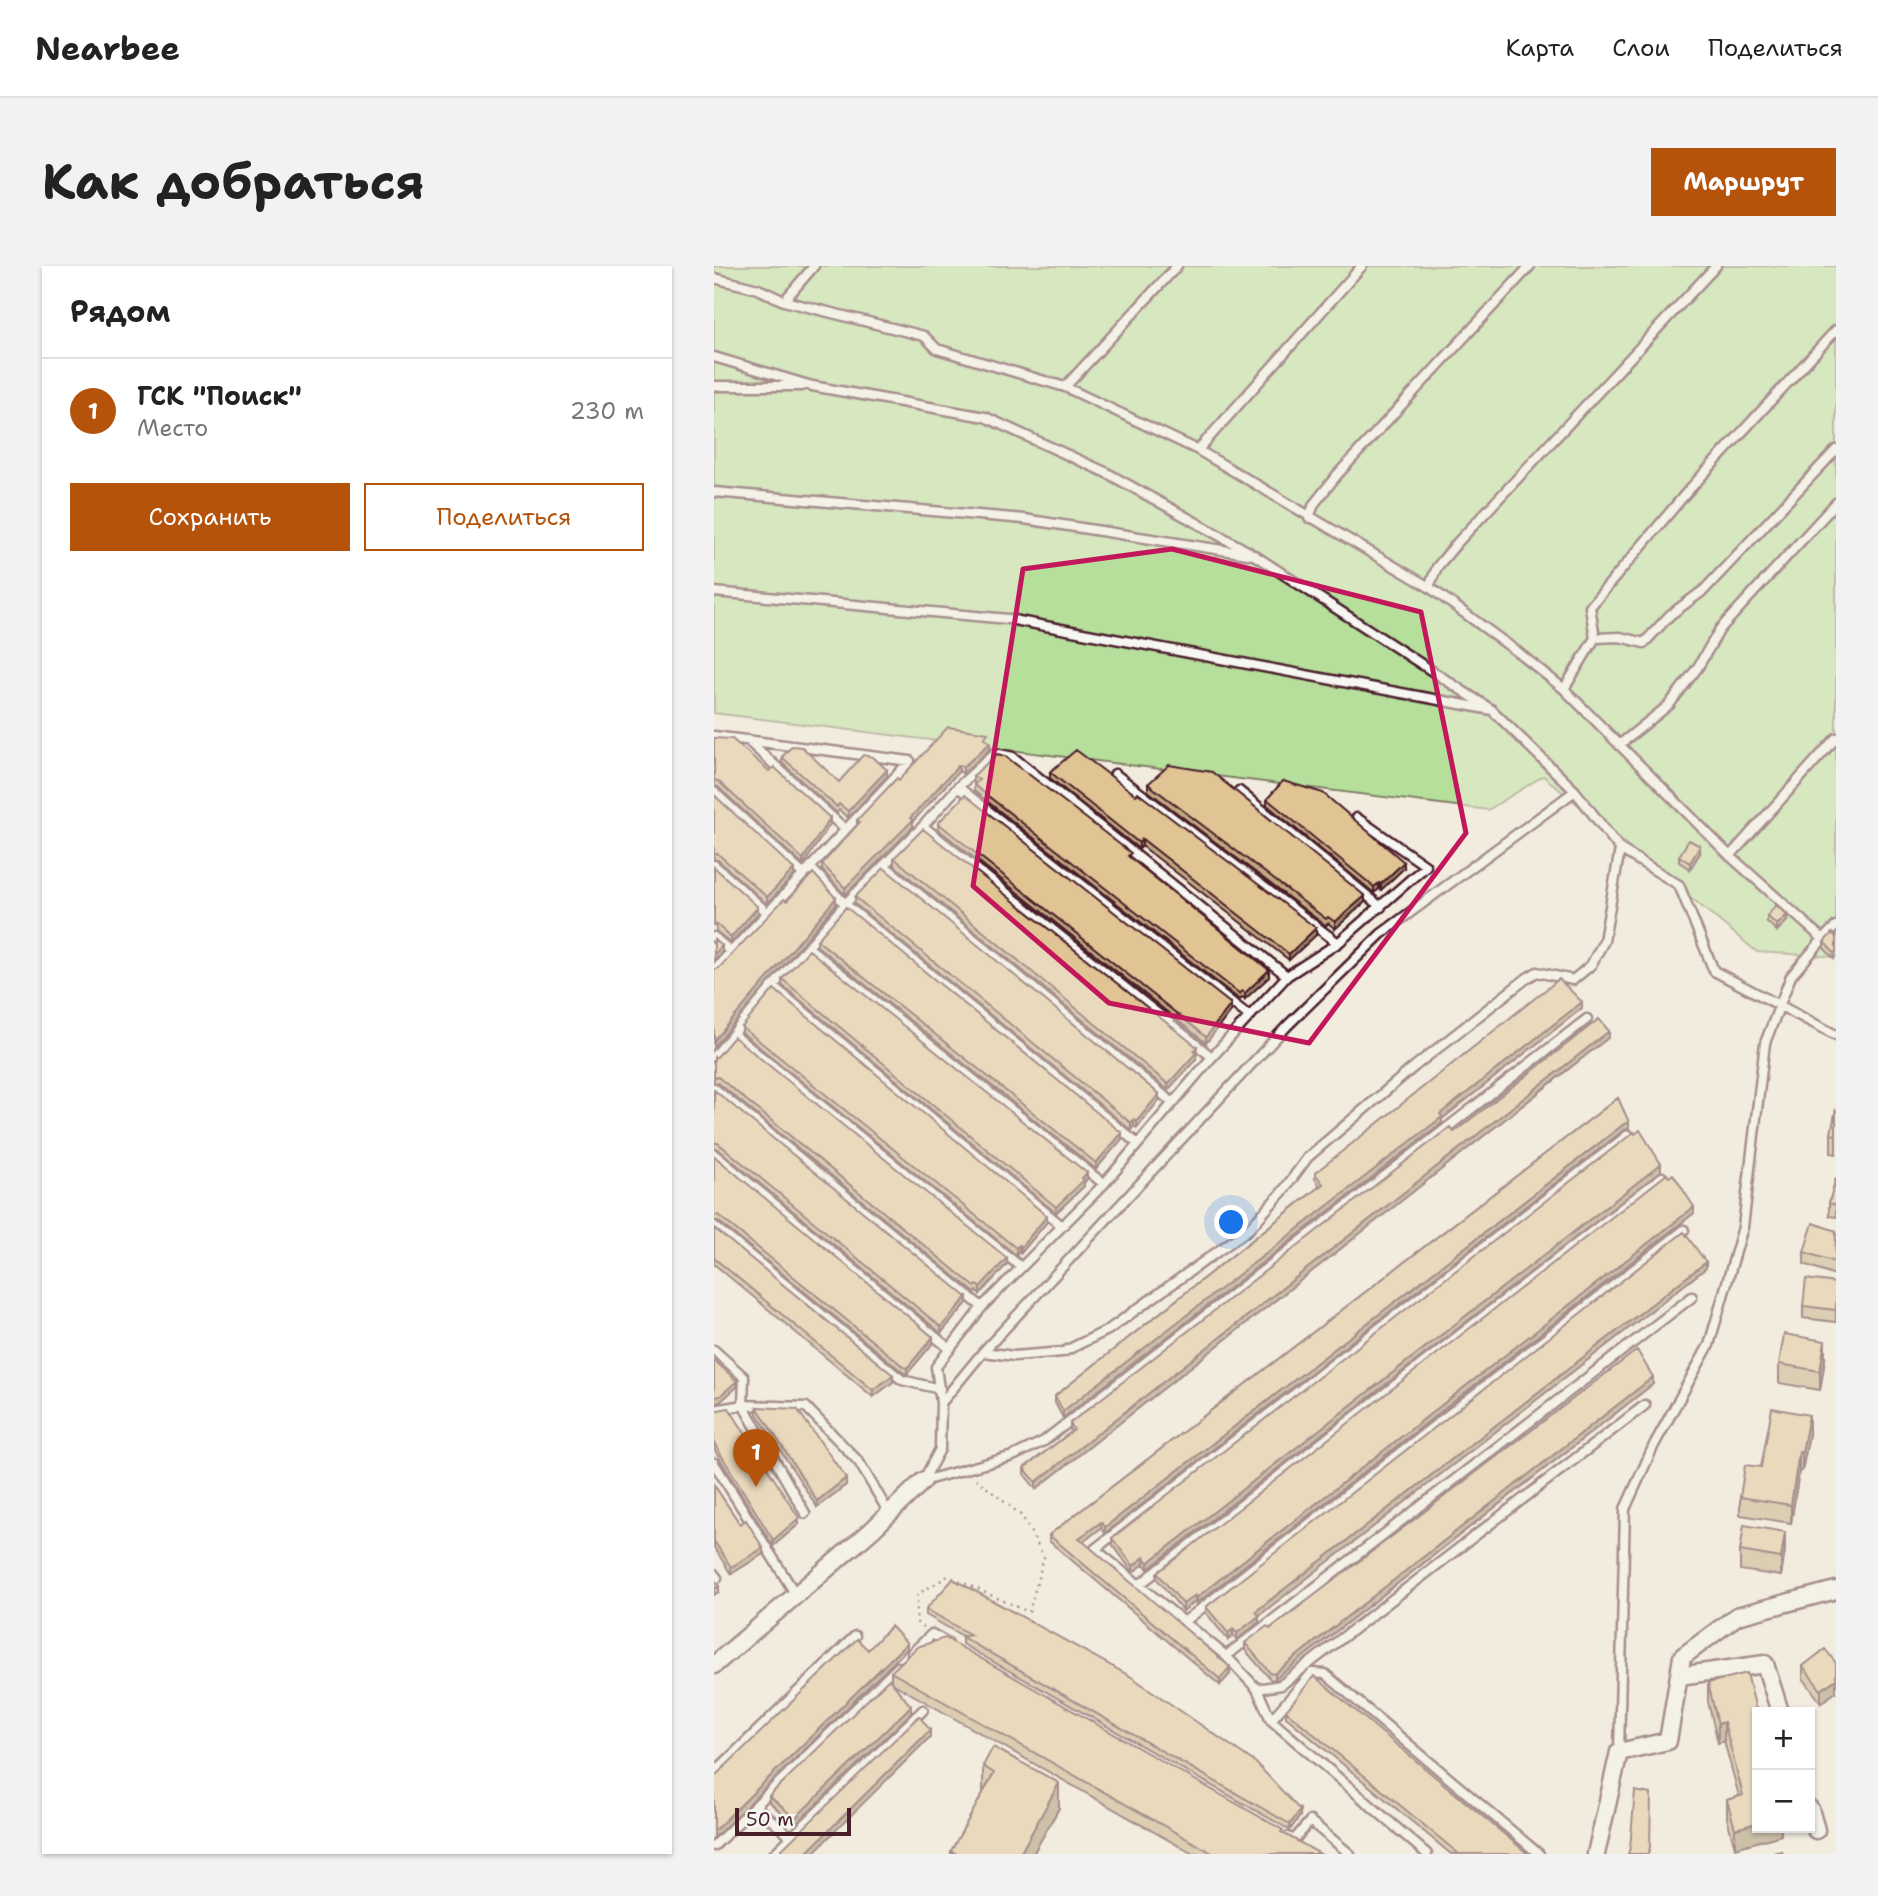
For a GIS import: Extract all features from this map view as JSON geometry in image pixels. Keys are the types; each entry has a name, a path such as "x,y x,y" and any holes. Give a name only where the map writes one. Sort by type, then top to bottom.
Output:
{"street":[{"path":"714,1665 923,1481"},
{"path":"1596,1854 1619,1752 1668,1741 1682,1657 1737,1616 1836,1590"},
{"path":"1679,1676 1765,1664 1778,1707"}],"lane":[{"path":"784,301 814,266"},
{"path":"1065,387 1177,266"},
{"path":"1198,450 1362,266"},
{"path":"1309,518 1314,504 1337,475 1530,266"},
{"path":"1429,587 1437,567 1457,543 1716,266"},
{"path":"714,278 758,289 784,301 925,336 937,349 1065,387 1198,450 1429,587 1563,689 1730,856 1823,939"},
{"path":"1563,689 1595,638 1590,607 1686,492 1836,330"},
{"path":"714,357 812,386 985,417 1107,473 1254,555 1492,710 1576,791 1620,849 1679,885 1714,971 1836,1035"},
{"path":"714,386 812,386"},
{"path":"1595,638 1620,637 1644,643 1670,615 1704,590 1836,450"},
{"path":"714,492 1024,519 1254,555"},
{"path":"1619,745 1670,705 1698,667 1720,629 1836,503"},
{"path":"714,592 1007,619 1492,710"},
{"path":"714,736 910,761 714,970"},
{"path":"1730,856 1836,738"},
{"path":"747,740 845,829"},
{"path":"714,1057 845,904 958,787 995,753 1013,757 1287,976"},
{"path":"1115,774 1338,943"},
{"path":"958,787 1250,1016"},
{"path":"1239,791 1381,907"},
{"path":"941,1403 983,1352 1287,1026 1381,933 1576,791"},
{"path":"714,792 845,904 1138,1144"},
{"path":"923,1481 940,1449 941,1403 936,1367 982,1307 1104,1184 1212,1057 1287,976 1338,943 1426,866 1357,818"},
{"path":"923,825 1212,1057"},
{"path":"983,1352 1014,1356 1063,1352 1108,1330 1249,1229 1283,1191 1308,1157 1415,1066 1527,978 1537,972 1573,980 1591,965 1604,941 1620,849"},
{"path":"714,865 768,913"},
{"path":"884,865 1173,1103"},
{"path":"1619,1752 1625,1509 1654,1445 1709,1345 1743,1227 1765,1043 1791,976 1836,926"},
{"path":"714,937 731,952"},
{"path":"807,947 1104,1184"},
{"path":"774,986 1062,1226"},
{"path":"923,1481 1013,1457 1044,1441 1587,1018"},
{"path":"733,1034 1021,1267"},
{"path":"714,1088 982,1307"},
{"path":"1427,1854 1270,1720 1257,1689 1226,1656 1095,1549 1628,1135"},
{"path":"714,1154 950,1349"},
{"path":"1139,1585 1662,1177"},
{"path":"714,1226 902,1380 940,1389"},
{"path":"1184,1622 1684,1230"},
{"path":"1226,1656 1692,1297"},
{"path":"714,1350 744,1377 743,1405 805,1513"},
{"path":"714,1410 743,1405 806,1407 859,1462 889,1513"},
{"path":"1257,1689 1281,1685 1644,1405"},
{"path":"714,1463 796,1595"},
{"path":"714,1846 932,1634 956,1648"},
{"path":"714,1773 855,1636"},
{"path":"1270,1720 1312,1673 1325,1674 1539,1854"},
{"path":"774,1854 923,1710"},
{"path":"755,1806 791,1837"},
{"path":"1282,1833 1294,1840 1310,1821 1350,1854"}],"path":[{"path":"932,1634 916,1622 918,1594 948,1576 1029,1612 1044,1557 1022,1516 964,1470"}],"highlighted area":[{"path":"1172,549 1421,612 1466,833 1309,1043 1109,1003 973,886 1023,569"}],"green space":[{"path":"714,266 1836,266 1836,957 1757,952 1543,776 1488,810 714,713"}],"building":[{"path":"948,727 988,733 984,738 990,743 963,767 959,765 910,818 913,820 845,888 822,864 860,822 857,820"},
{"path":"714,738 732,739 769,771 774,767 830,818 803,859 714,780"},
{"path":"792,746 802,747 839,782 863,755 873,757 887,770 848,811 839,804 837,807 782,757"},
{"path":"1076,750 1136,795 1138,793 1316,928 1289,954 1142,839 1139,843 1050,772"},
{"path":"997,754 1005,756 1131,853 1128,856 1269,970 1245,993 1242,991 1240,994 974,785 979,780 973,776"},
{"path":"1169,765 1212,772 1365,896 1335,922 1328,917 1326,919 1148,784"},
{"path":"1283,781 1323,793 1404,862 1381,884 1374,887 1267,799"},
{"path":"714,795 794,869 767,897 718,854 714,854"},
{"path":"965,795 1231,1004 1206,1037 938,823"},
{"path":"923,829 1197,1047 1194,1051 1196,1053 1168,1084 894,858"},
{"path":"1689,840 1700,846 1690,863 1679,856"},
{"path":"714,867 758,907 731,937 714,925"},
{"path":"884,868 1159,1094 1137,1121 1134,1119 1131,1123 855,897"},
{"path":"813,873 836,898 714,1041 714,970"},
{"path":"1776,905 1787,915 1777,925 1767,916"},
{"path":"846,907 1122,1133 1096,1163 817,940"},
{"path":"1832,933 1836,937 1834,953 1824,942"},
{"path":"714,939 722,946 714,954"},
{"path":"809,950 1087,1173 1082,1178 1084,1180 1056,1207 782,979"},
{"path":"1559,979 1582,1002 1440,1114 1442,1117 1063,1411 1055,1396 1323,1184 1315,1173"},
{"path":"774,989 1047,1216 1021,1247 1019,1245 1016,1248 742,1027"},
{"path":"1599,1019 1609,1031 1036,1482 1024,1468 1074,1430 1070,1423 1450,1127 1454,1132"},
{"path":"734,1037 1007,1258 980,1287 975,1287 718,1077 714,1077 714,1057 717,1057"},
{"path":"714,1090 967,1297 941,1327 718,1143 714,1143"},
{"path":"1618,1098 1629,1122 1105,1527 1101,1522 1079,1538 1230,1667 1220,1679 1049,1535"},
{"path":"1836,1109 1836,1135 1831,1134"},
{"path":"1640,1130 1661,1164 1148,1563 1144,1557 1133,1566 1112,1538"},
{"path":"714,1156 933,1337 907,1368 718,1215 714,1215"},
{"path":"1667,1174 1669,1177 1673,1174 1694,1207 1197,1597 1195,1595 1183,1604 1157,1573"},
{"path":"1836,1178 1836,1205 1829,1203"},
{"path":"1813,1223 1836,1231 1835,1262 1804,1252"},
{"path":"714,1228 893,1375 873,1390 714,1258"},
{"path":"1684,1232 1706,1262 1256,1611 1259,1616 1237,1633 1233,1629 1228,1633 1206,1607"},
{"path":"1806,1279 1836,1283 1836,1310 1803,1306"},
{"path":"1784,1334 1825,1341 1820,1371 1779,1364"},
{"path":"1637,1350 1653,1377 1275,1673 1271,1674 1245,1643 1267,1626 1270,1629"},
{"path":"714,1360 737,1381 720,1396 714,1397"},
{"path":"757,1407 797,1409 846,1478 817,1501"},
{"path":"729,1408 799,1518 773,1540 714,1443 714,1412"},
{"path":"1772,1408 1809,1415 1802,1453 1799,1452 1791,1505 1740,1497 1745,1465 1761,1467"},
{"path":"714,1485 740,1524 746,1520 763,1548 731,1567 714,1541"},
{"path":"1744,1525 1785,1532 1781,1558 1740,1551"},
{"path":"953,1579 1130,1676 1256,1763 1300,1810 1290,1824 962,1637 971,1635 926,1609"},
{"path":"891,1626 907,1643 714,1831 714,1777 857,1639 868,1650"},
{"path":"945,1638 1283,1830 1281,1832 1320,1854 1214,1854 891,1672 917,1647"},
{"path":"1825,1649 1836,1663 1836,1679 1821,1690 1803,1666"},
{"path":"1747,1673 1755,1707 1752,1707 1752,1824 1735,1829 1727,1800 1743,1795 1724,1722 1718,1724 1708,1683"},
{"path":"1314,1676 1528,1854 1459,1854 1286,1711"},
{"path":"889,1679 911,1706 795,1818 769,1796"},
{"path":"919,1716 930,1730 805,1854 777,1854"},
{"path":"993,1747 1059,1783 1020,1854 957,1854 951,1851 994,1773 983,1766"},
{"path":"1635,1791 1651,1794 1648,1854 1628,1854"}],"place":[{"name":"ГСК \"Поиск\"","path":"756,1487"}]}
